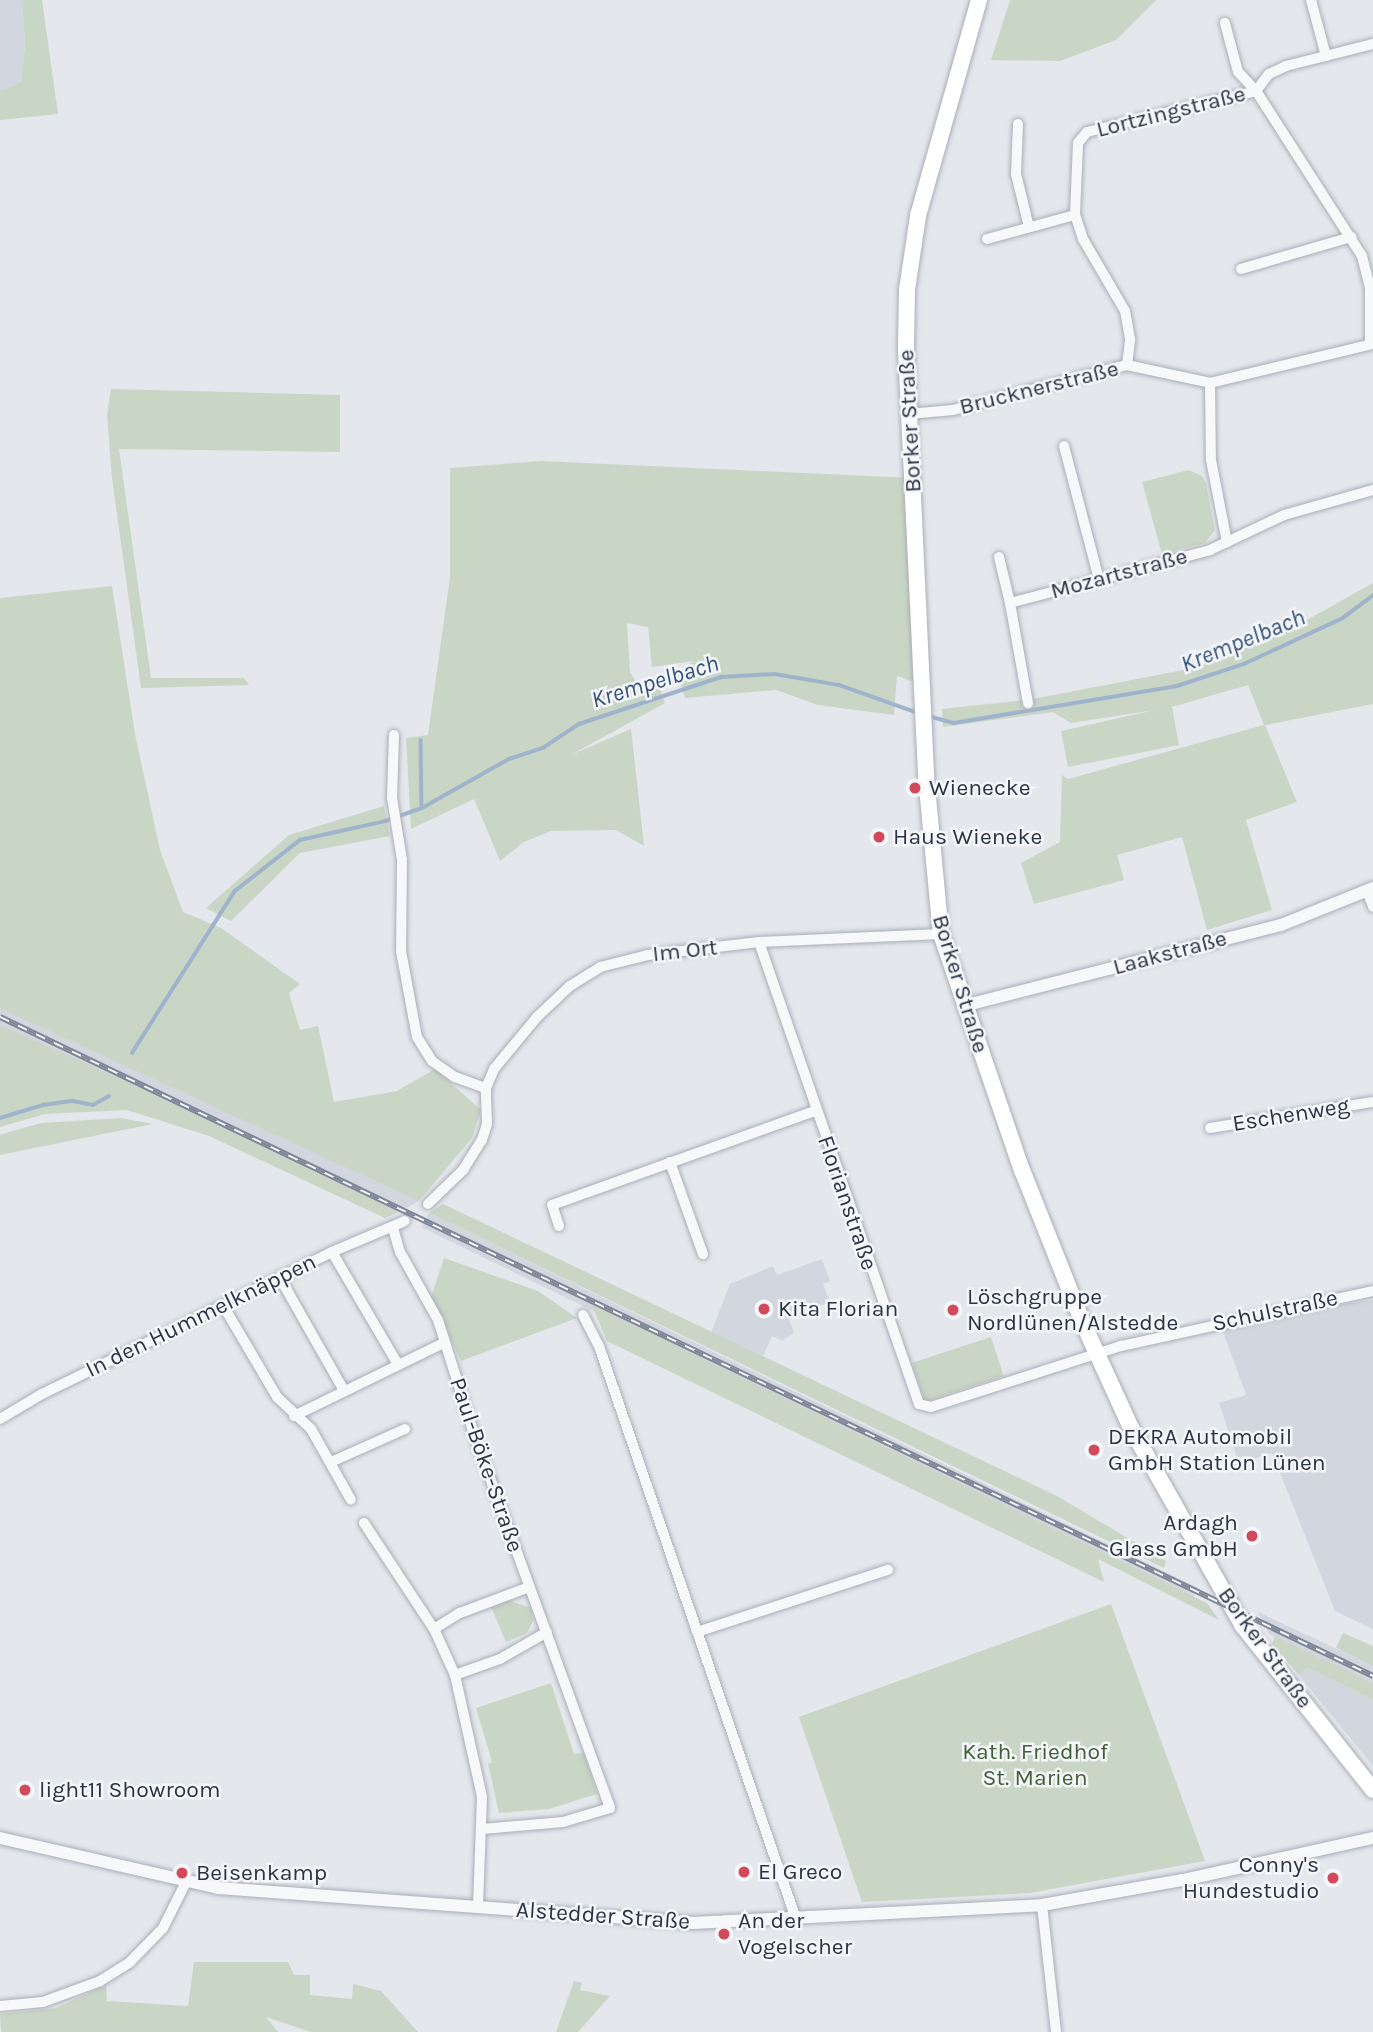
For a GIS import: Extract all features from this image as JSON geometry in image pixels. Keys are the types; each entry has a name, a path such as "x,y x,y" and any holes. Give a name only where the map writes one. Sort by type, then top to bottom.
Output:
{"main road":[{"name":"Borker Straße","path":"979,0 939,136 912,252 906,337 923,713 941,934 963,1006 1023,1170 1097,1354 1160,1482 1243,1626 1373,1790"}],"street":[{"path":"1311,0 1326,56"},
{"path":"1225,23 1238,72 1256,91 1351,237 1368,272 1372,343"},
{"path":"1256,91 1269,74 1373,44"},
{"name":"Lortzingstraße","path":"1128,365 1129,322 1083,239 1075,215 1078,143 1087,132 1256,91"},
{"path":"1018,124 1016,174 1028,227"},
{"path":"987,239 1075,215"},
{"path":"1241,269 1351,237"},
{"name":"Brucknerstraße","path":"909,414 953,410 1128,365 1210,383 1372,343"},
{"path":"1210,383 1211,460 1227,542"},
{"path":"1064,446 1098,579"},
{"name":"Mozartstraße","path":"1010,603 1227,542 1284,515 1373,490"},
{"path":"999,557 1028,703"},
{"path":"394,735 394,810 402,860 401,951 417,1037 432,1061 455,1077 486,1088 487,1124 482,1140 463,1170 428,1204"},
{"path":"1370,890 1373,907"},
{"name":"Laakstraße","path":"963,1006 1281,925 1370,890"},
{"name":"Im Ort","path":"486,1088 494,1069 537,1017 570,986 600,967 648,955 759,942 941,934"},
{"name":"Florianstraße","path":"759,942 919,1405 931,1407 1097,1354"},
{"name":"Eschenweg","path":"1210,1128 1373,1102"},
{"path":"559,1226 552,1205 816,1111"},
{"path":"670,1163 703,1254"},
{"name":"In den Hummelknäppen","path":"0,1419 42,1394 332,1252 405,1221"},
{"name":"Paul-Böke-Straße","path":"393,1228 400,1252 438,1320 610,1808 563,1822 482,1829"},
{"path":"332,1252 397,1363"},
{"path":"280,1278 343,1389"},
{"name":"Schulstraße","path":"1097,1354 1311,1301 1373,1291"},
{"path":"224,1307 277,1397 294,1416 311,1429 351,1500"},
{"path":"583,1315 599,1346 796,1919"},
{"path":"294,1416 343,1389 444,1343"},
{"path":"331,1462 405,1429"},
{"path":"364,1524 434,1629 455,1675 456,1694 478,1769 482,1829 478,1908"},
{"path":"697,1632 888,1570"},
{"path":"434,1629 469,1609 530,1587"},
{"path":"455,1675 500,1659 547,1632"},
{"name":"Alstedder Straße","path":"0,1838 185,1884 692,1923 1042,1905 1183,1880 1373,1838"},
{"path":"0,2006 43,2001 100,1980 129,1962 163,1928 185,1884"},
{"path":"1042,1905 1056,2032"}],"shaded area":[{"path":"0,0 22,0 25,46 21,82 0,91"},
{"path":"0,1008 164,1080 419,1201 399,1212 0,1025"},
{"path":"429,1213 1197,1588 1190,1602 422,1227"},
{"name":"Kita Florian","path":"822,1259 830,1281 823,1284 830,1302 788,1316 794,1333 782,1341 772,1336 763,1356 711,1333 730,1284 773,1266 777,1275"},
{"name":"Ardagh Glass GmbH","path":"1373,1300 1373,1629 1335,1611 1272,1453 1239,1463 1219,1403 1246,1395 1222,1329 1278,1314"},
{"path":"1258,1612 1373,1666 1373,1683 1269,1634"},
{"path":"1308,1668 1373,1700 1373,1766 1299,1675"}],"green space":[{"path":"22,0 42,0 58,114 0,120 0,91 21,82 25,46"},
{"path":"1010,0 1156,0 1116,40 1060,61 991,60"},
{"path":"111,389 340,395 340,452 119,449 151,678 244,678 249,685 141,688 112,478 107,415"},
{"path":"542,461 912,478 922,685 897,676 894,715 818,705 776,690 685,698 677,674 693,661 652,667 648,627 627,623 630,672 637,683 658,683 665,703 571,755 631,729 644,846 616,830 551,831 524,842 500,861 474,799 411,829 406,738 428,735 450,577 450,468"},
{"path":"1189,470 1202,476 1206,483 1215,530 1205,543 1162,554 1142,482"},
{"path":"1373,583 1373,704 1265,725 1297,802 1246,820 1272,910 1207,930 1182,837 1117,855 1124,880 1034,904 1021,863 1060,842 1062,775 1068,779 1264,725 1248,685 1172,707 1179,745 1068,767 1061,731 1155,710 1071,723 1053,712 943,727 942,709 1033,699 1199,667 1289,630"},
{"path":"112,586 135,734 160,850 183,912 221,928 300,984 289,993 300,1030 318,1026 334,1102 397,1091 435,1069 481,1110 472,1138 419,1201 0,1008 0,598"},
{"path":"384,806 390,836 300,853 231,921 206,908 289,835"},
{"path":"0,1025 108,1073 399,1212 385,1218 209,1136 127,1110 45,1114 0,1127"},
{"path":"121,1118 153,1124 0,1155 0,1135 6,1133 41,1123"},
{"path":"443,1204 1057,1496 1166,1561 1164,1568 429,1213"},
{"path":"444,1258 538,1291 577,1318 461,1361 431,1297"},
{"path":"592,1305 1207,1603 1219,1620 1098,1559 1104,1582 607,1341"},
{"path":"991,1337 1004,1376 925,1402 912,1363"},
{"path":"507,1600 531,1608 533,1621 527,1633 506,1642 491,1607"},
{"name":"Kath. Friedhof St. Marien","path":"1111,1604 1205,1861 1030,1893 862,1902 799,1717"},
{"path":"1343,1633 1373,1646 1373,1666 1336,1648"},
{"path":"1275,1636 1373,1683 1373,1700 1308,1668 1299,1675 1272,1644"},
{"path":"551,1683 574,1754 584,1753 597,1794 549,1809 499,1813 488,1764 492,1762 476,1708"},
{"path":"194,1962 288,1962 294,1975 310,1975 310,1995 352,1999 353,1984 381,1991 418,2032 311,2032 266,2017 278,2032 1,2032 0,2014 56,2008 106,1985 107,2001 188,2006"},
{"path":"574,1981 582,1983 580,1990 610,1996 578,2032 556,2032"}],"waterway":[{"name":"Krempelbach","path":"928,716 954,723 1177,686 1244,664 1343,618 1373,595"},
{"name":"Krempelbach","path":"132,1053 235,891 300,840 386,821 422,808 509,759 543,748 579,724 721,677 775,674 839,685 918,713"},
{"path":"421,740 422,808"},
{"name":"Krempelbach","path":"0,1118 43,1105 73,1101 93,1105 109,1096"}],"railway":[{"path":"0,1017 1373,1676"}],"place":[{"name":"Wienecke","path":"915,788"},
{"name":"Haus Wieneke","path":"879,837"},
{"name":"Kita Florian","path":"764,1309"},
{"name":"Löschgruppe Nordlünen/Alstedde","path":"953,1310"},
{"name":"DEKRA Automobil GmbH Station Lünen","path":"1094,1450"},
{"name":"Ardagh Glass GmbH","path":"1252,1536"},
{"name":"light11 Showroom","path":"25,1790"},
{"name":"El Greco","path":"744,1872"},
{"name":"Beisenkamp","path":"182,1873"},
{"name":"Conny's Hundestudio","path":"1333,1878"},
{"name":"An der Vogelscher","path":"724,1934"}]}
